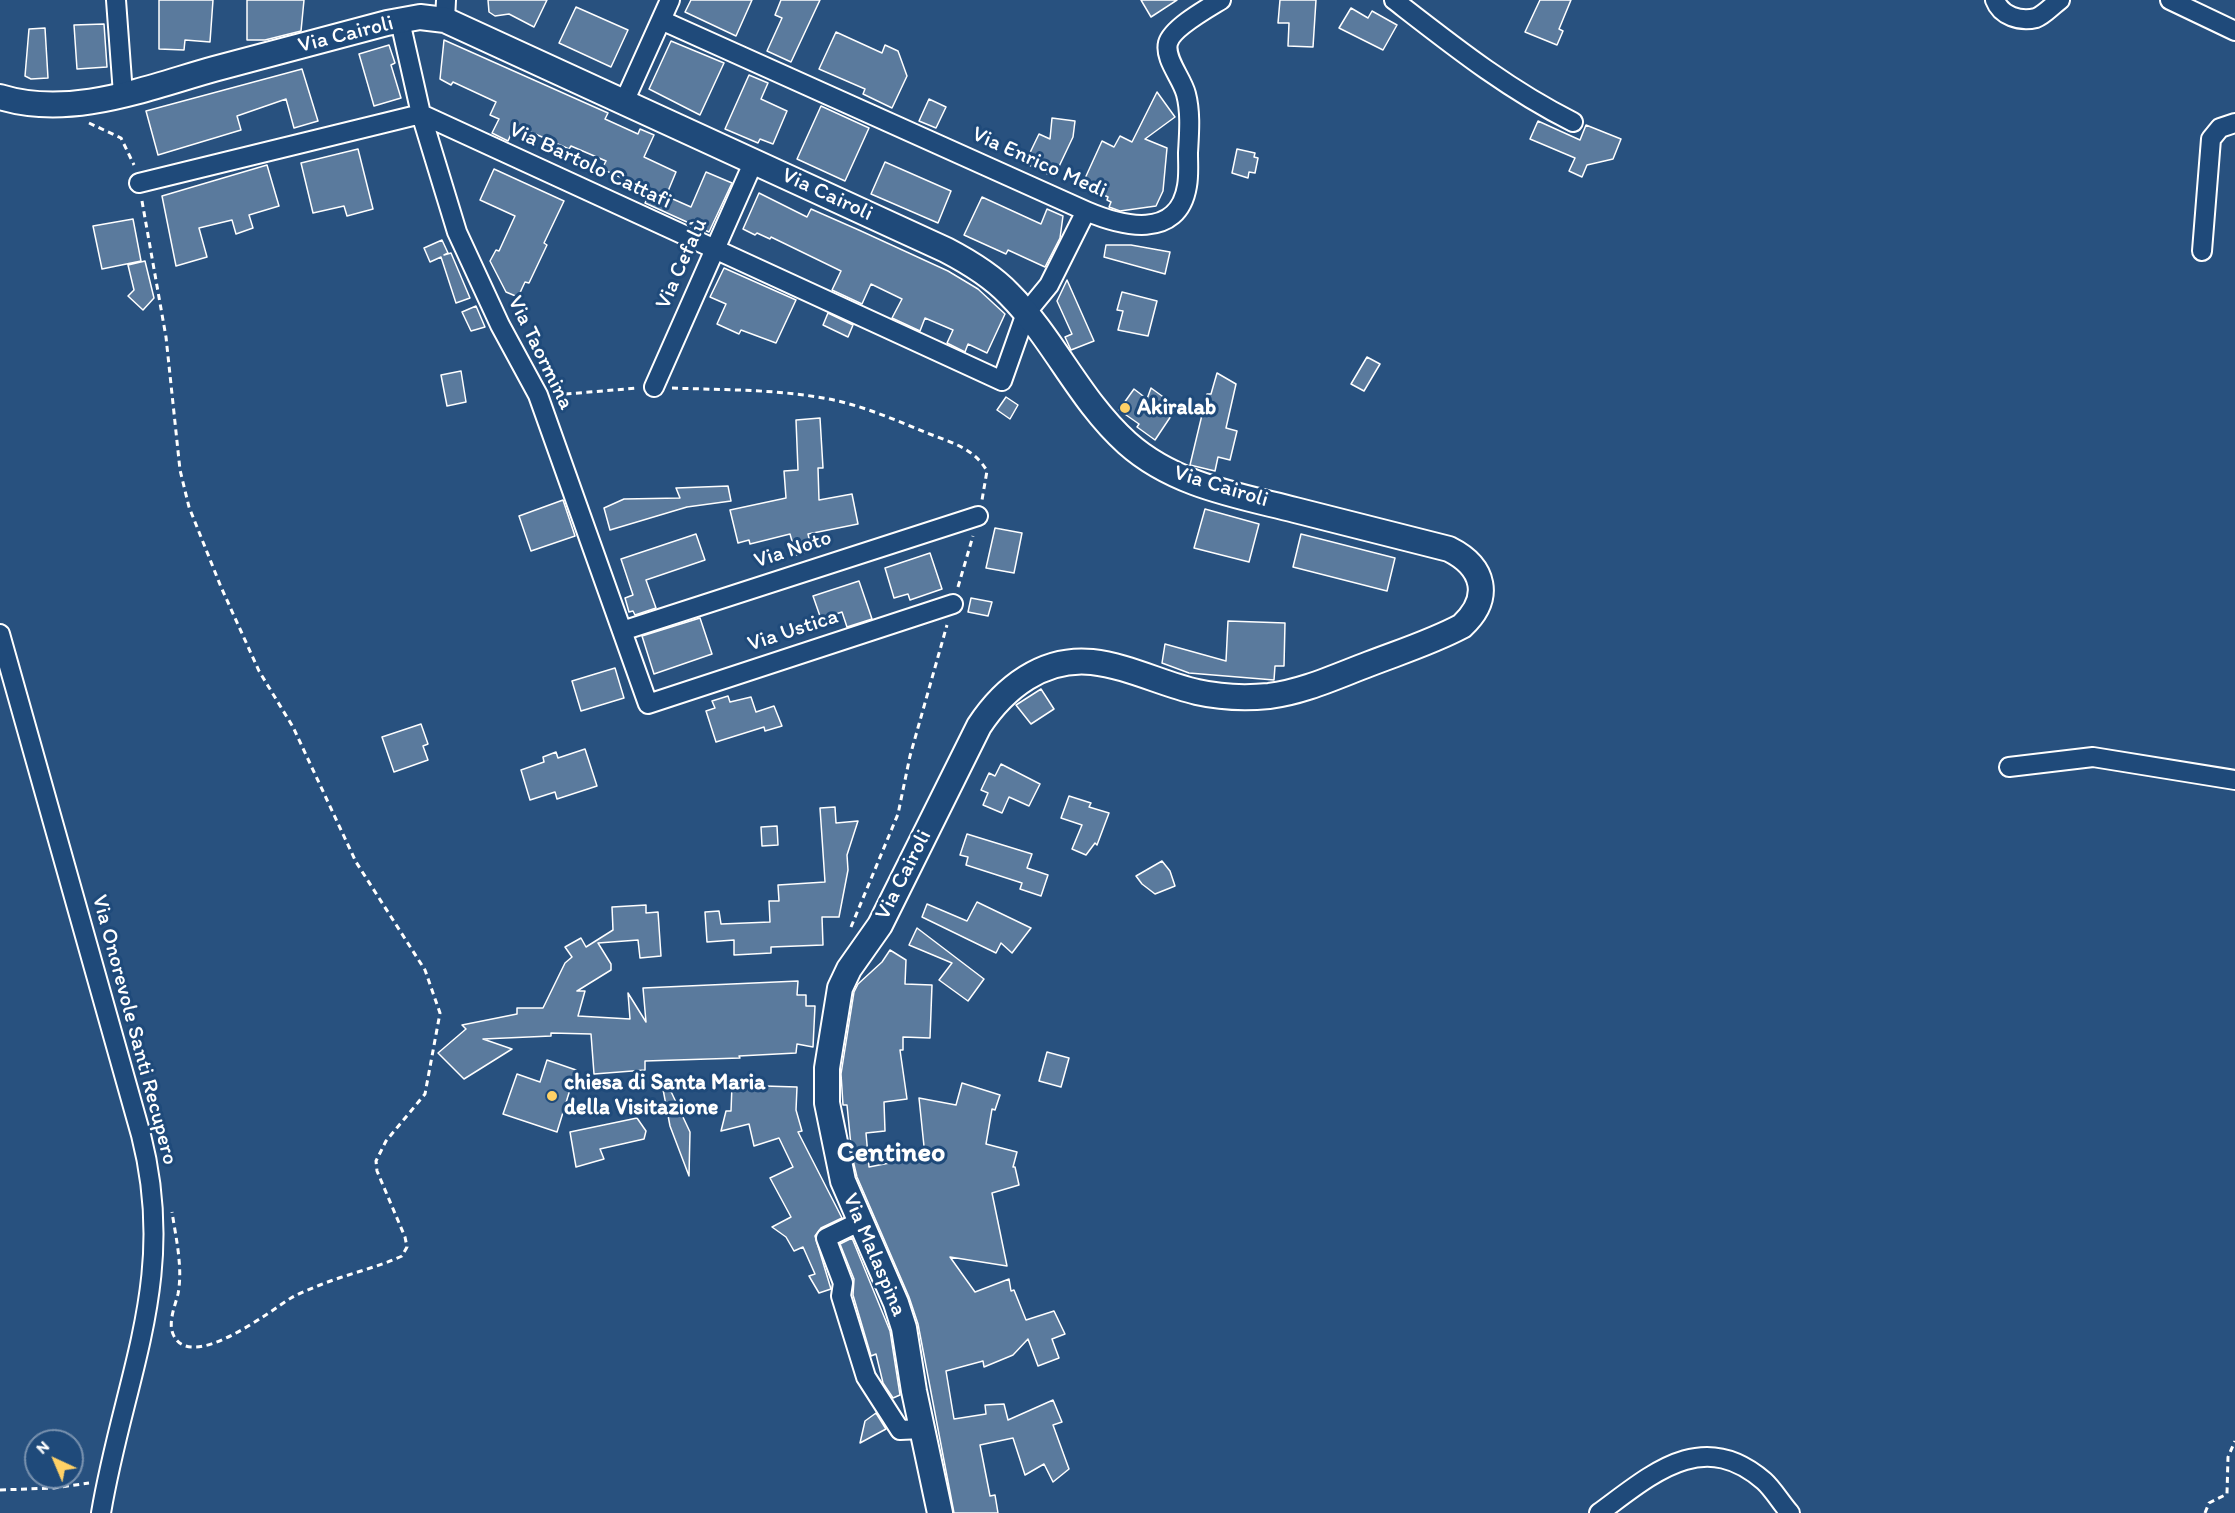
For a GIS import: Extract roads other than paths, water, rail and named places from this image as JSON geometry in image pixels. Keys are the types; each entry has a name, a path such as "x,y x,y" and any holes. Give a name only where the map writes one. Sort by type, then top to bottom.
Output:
{"street":[{"path":"116,0 123,94"},
{"path":"624,102 670,0"},
{"name":"Via Enrico Medi","path":"661,20 1086,212 1129,226 1152,225 1166,218 1184,198 1187,185 1190,113 1183,81 1168,53 1168,46 1176,31 1221,0"},
{"path":"1394,0 1487,72 1530,100 1573,122"},
{"path":"1995,0 1998,8 2015,19 2038,17 2060,0"},
{"path":"2170,0 2235,31"},
{"name":"Via Cairoli","path":"0,98 22,104 66,105 123,94 445,10 624,102 964,260 990,277 1026,313 1090,404 1126,442 1157,465 1191,482 1449,549 1463,556 1474,568 1482,592 1478,607 1461,626 1315,684 1269,696 1198,692 1105,665 1077,662 1042,670 1013,686 998,699 979,726 880,925 849,969 835,1005 826,1068"},
{"name":"Via Taormina","path":"399,21 421,114 461,241 500,325 538,395 648,704"},
{"path":"140,183 421,114"},
{"name":"Via Bartolo Cattafi","path":"421,114 1002,381 1026,313"},
{"path":"2202,251 2211,139 2220,128 2235,123"},
{"name":"Via Cefalù","path":"654,387 754,162"},
{"path":"1026,313 1049,285 1086,212"},
{"name":"Via Noto","path":"622,631 978,516"},
{"name":"Via Ustica","path":"648,704 953,603"},
{"name":"Via Onorevole Santi Recupero","path":"0,634 141,1135 152,1189 155,1250 147,1314 101,1513"},
{"path":"2009,767 2093,757 2235,780"},
{"name":"Via Malaspina","path":"826,1068 827,1103 843,1182 896,1303 904,1328 922,1430 940,1513"},
{"path":"859,1222 826,1238 843,1283 841,1296 854,1340 866,1377 900,1430 922,1430"},
{"path":"1599,1513 1636,1486 1679,1460 1723,1456 1764,1481 1790,1513"}],"place":[{"name":"Akiralab","path":"1125,408"},
{"name":"chiesa di Santa Maria della Visitazione","path":"552,1096"}],"district":[{"name":"Centineo","path":"891,1154"}]}
